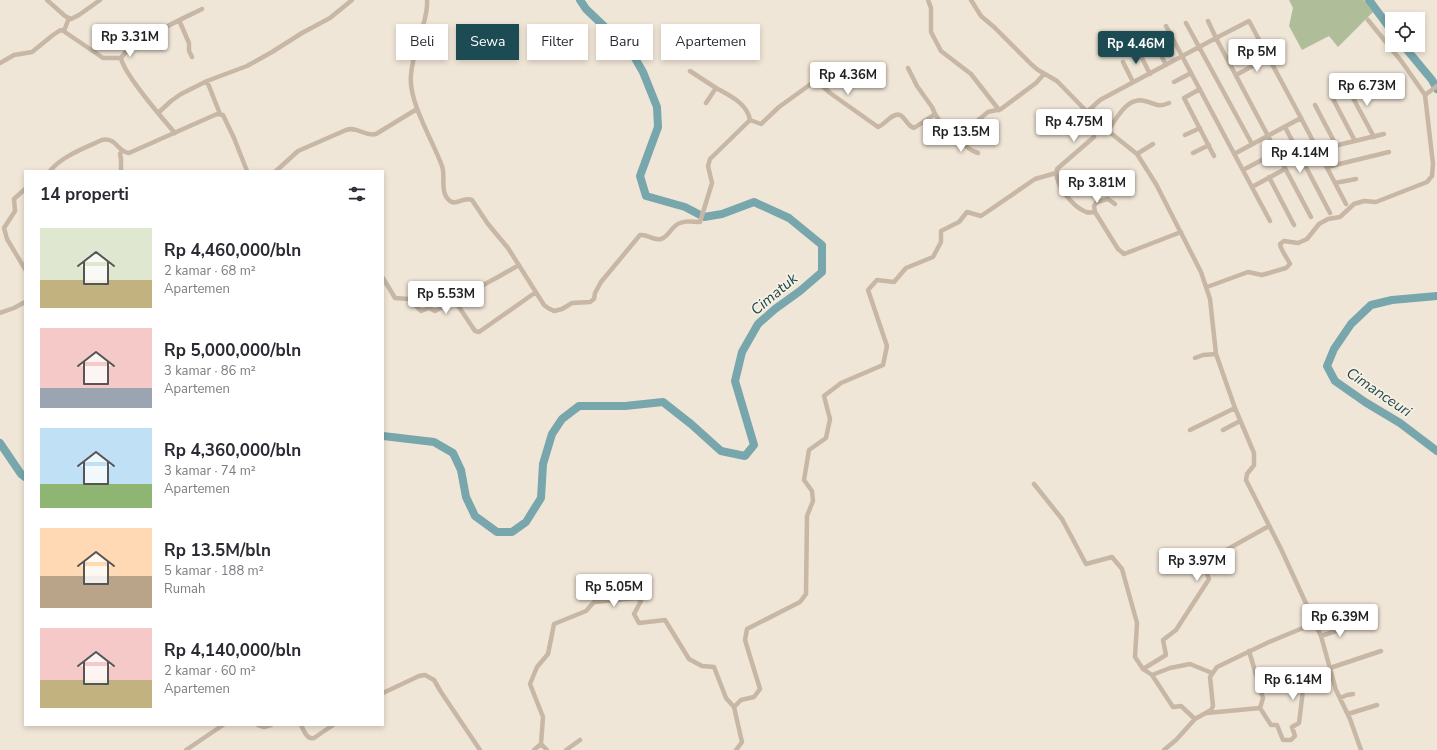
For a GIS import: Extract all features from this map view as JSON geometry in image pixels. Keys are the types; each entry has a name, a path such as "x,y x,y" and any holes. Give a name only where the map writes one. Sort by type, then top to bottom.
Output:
{"street":[{"path":"47,0 71,19 100,0"},
{"path":"158,113 174,98 206,81 247,66 330,18 352,0"},
{"path":"427,0 426,12 411,73 410,86 417,109 443,168 446,198 450,202 454,203 465,198 472,200 488,224 508,248 544,304 554,311 562,309 572,303 590,302 594,299 595,293 601,282 638,236 644,235 653,239 662,238 668,235 673,227 679,223 686,221 700,222 712,183 708,161 750,120"},
{"path":"928,0 931,8 931,32 941,51 971,74 999,110"},
{"path":"971,0 984,20 994,26 1032,65 1057,81 1086,112 1137,154 1156,184 1181,232 1207,287 1210,299 1216,354 1235,408 1254,453 1254,465 1247,474 1246,480 1321,636 1332,677 1348,714 1360,750"},
{"path":"121,58 126,51 139,41 202,9"},
{"path":"64,31 69,18"},
{"path":"179,20 189,43 189,51 192,57"},
{"path":"1207,287 1248,272 1262,275 1286,268 1290,264 1281,248 1280,244 1284,241 1298,243 1307,239 1319,224 1328,219 1340,217 1354,204 1364,201 1376,202 1427,182 1432,176 1433,164 1427,93 1368,20"},
{"path":"1208,21 1311,217"},
{"path":"1086,112 1100,100 1249,21 1346,204"},
{"path":"1186,23 1252,144"},
{"path":"1166,26 1270,221"},
{"path":"0,63 14,55 32,52 56,32 61,30 98,56 105,59 116,57 121,58"},
{"path":"1151,36 1166,65"},
{"path":"1137,48 1150,74"},
{"path":"1236,75 1262,61 1268,56"},
{"path":"121,58 126,69 158,113 175,133"},
{"path":"1123,62 1133,82"},
{"path":"908,68 917,86 932,107 935,114 950,135 954,136 958,135 984,114 999,110 1036,83 1044,74"},
{"path":"690,71 743,105 749,114 750,120"},
{"path":"1174,82 1191,72"},
{"path":"206,81 220,114 223,115 234,138 247,170"},
{"path":"750,120 761,124 779,107 816,81 834,96 878,127 896,115 900,116 914,128 935,114"},
{"path":"1346,85 1374,137"},
{"path":"1427,93 1437,86"},
{"path":"706,103 716,88"},
{"path":"1200,89 1184,98 1214,156"},
{"path":"1332,97 1355,141"},
{"path":"1108,131 1120,113 1132,102 1144,100 1159,106 1169,103"},
{"path":"1315,105 1336,145"},
{"path":"277,170 301,149 350,128 370,136 376,134 417,109"},
{"path":"51,170 54,165 62,160 102,140 110,139 122,150 129,153 214,115 220,114"},
{"path":"1234,154 1301,118"},
{"path":"1285,127 1330,212"},
{"path":"1186,135 1200,128"},
{"path":"1318,150 1384,134"},
{"path":"958,135 965,146 978,153"},
{"path":"734,707 741,700 754,697 760,689 745,640 747,629 800,602 806,594 807,516 813,501 812,491 804,480 809,450 826,438 830,419 824,396 841,383 882,365 887,346 868,290 877,280 894,282 906,268 932,257 941,242 941,231 959,222 967,212 981,216 1035,179 1056,173 1061,165 1094,137"},
{"path":"1137,154 1153,144"},
{"path":"1193,153 1209,145"},
{"path":"121,170 120,154 122,150"},
{"path":"1243,170 1276,152"},
{"path":"1327,167 1389,152"},
{"path":"1252,187 1285,169"},
{"path":"1056,173 1066,197 1084,211 1095,212"},
{"path":"1269,177 1294,225"},
{"path":"1335,183 1356,179"},
{"path":"24,190 14,199 15,211 4,228 7,239 24,266"},
{"path":"1115,204 1108,199 1097,202 1094,206 1095,212 1118,249 1124,254 1181,232"},
{"path":"384,280 396,298 410,299 421,311 429,308 436,310 519,265"},
{"path":"455,301 473,329 479,332 536,292"},
{"path":"0,313 24,303"},
{"path":"1195,358 1203,355 1216,354"},
{"path":"1190,430 1235,408"},
{"path":"1223,430 1240,421"},
{"path":"1034,484 1062,519 1086,564 1112,557 1122,569 1137,623 1135,657 1143,669 1152,675 1173,707 1181,706 1195,719"},
{"path":"1143,669 1166,655 1163,640 1176,630 1209,579 1203,562 1269,526"},
{"path":"546,750 541,744 543,717 530,684 536,667 548,654 554,624 586,611 594,602 637,598 641,601 634,614 639,623 665,620 689,659 702,666 714,667 726,698 734,707 742,742 736,750"},
{"path":"1164,750 1176,740 1195,719 1211,710 1213,706 1210,677 1217,667 1343,609"},
{"path":"1321,636 1354,625"},
{"path":"1330,668 1381,650"},
{"path":"1249,651 1263,698 1260,708 1271,725 1277,725 1283,740 1291,740 1294,736 1292,727 1299,723 1303,690 1332,677"},
{"path":"1152,675 1170,668 1190,664 1212,673"},
{"path":"384,693 419,676 425,675 430,677 434,680 480,750"},
{"path":"1340,698 1352,694"},
{"path":"1348,714 1377,705"},
{"path":"1203,714 1260,708"},
{"path":"186,750 222,726"},
{"path":"302,726 311,739 332,726"},
{"path":"566,750 580,740"},
{"path":"534,750 541,744"}],"green space":[{"path":"1289,0 1364,0 1373,12 1338,47 1329,36 1302,50 1289,26 1293,8"}],"waterway":[{"name":"Cimatuk","path":"384,436 434,442 453,453 461,470 466,497 475,516 497,532 512,532 526,522 541,498 543,464 552,434 562,419 579,406 625,406 663,402 691,424 721,451 745,456 754,445 735,381 742,352 758,324 822,272 822,245 789,218 754,202 722,214 704,217 685,207 646,196 640,176 658,127 657,107 643,72 632,53 586,9 580,0"},
{"name":"Cimanceuri","path":"1369,0 1385,22"},
{"name":"Cimanceuri","path":"1409,52 1432,80 1437,89"},
{"name":"Cimanceuri","path":"1437,296 1392,300 1371,305 1351,324 1334,349 1327,366 1335,381 1365,402 1400,423 1437,451"},
{"name":"Cimatuk","path":"0,443 24,476"}]}
